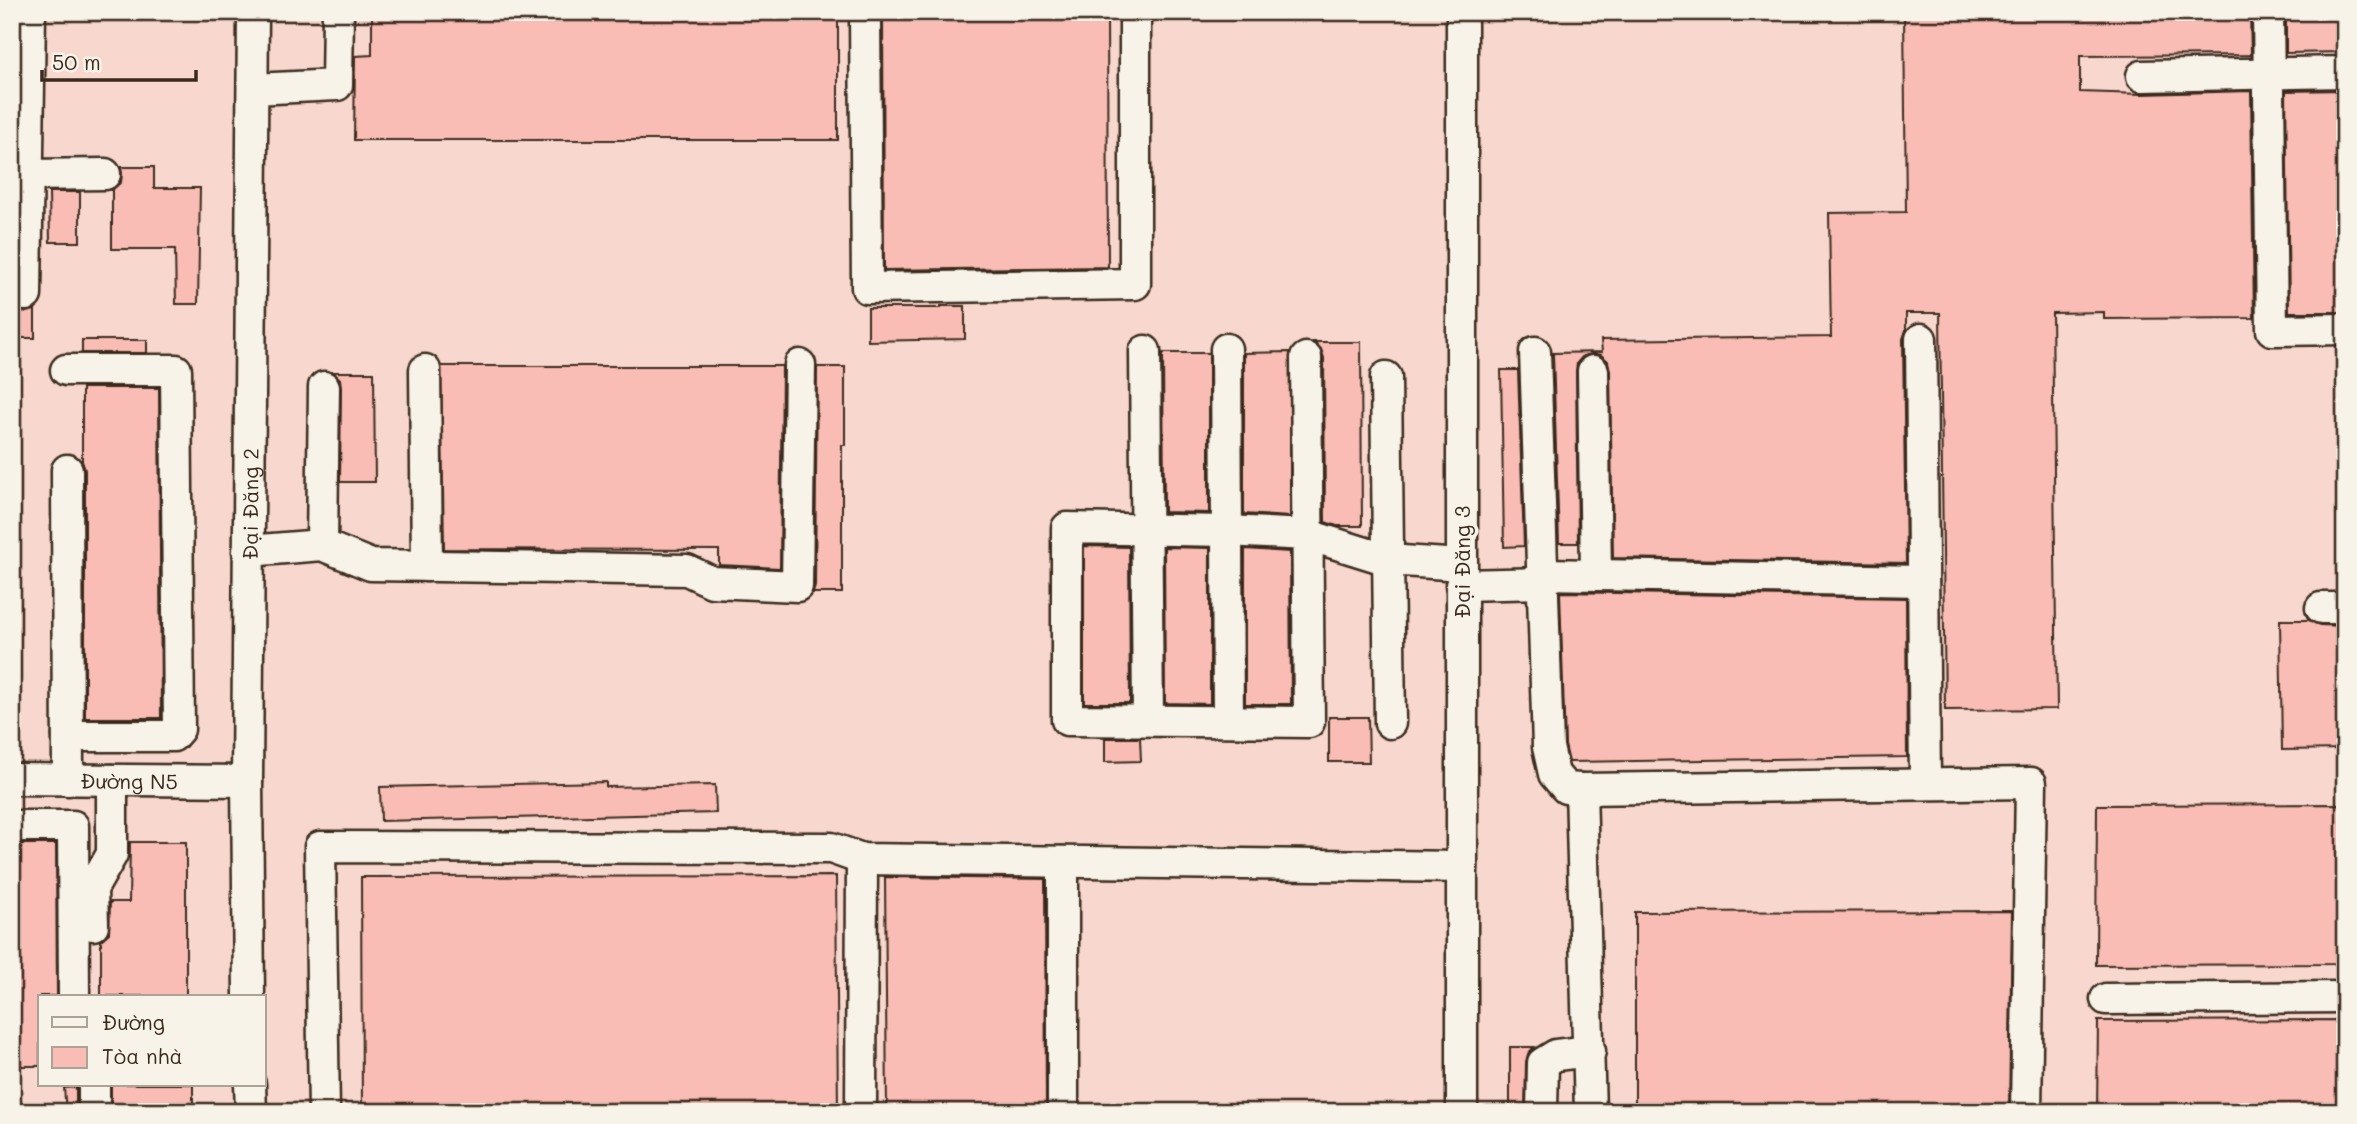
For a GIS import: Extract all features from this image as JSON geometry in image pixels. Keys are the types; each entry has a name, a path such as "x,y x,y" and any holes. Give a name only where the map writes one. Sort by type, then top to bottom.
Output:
{"street":[{"name":"Đại Đăng 2","path":"249,995 247,781 253,12"},
{"path":"253,89 337,85 338,12"},
{"path":"865,12 867,288 1135,284 1135,12"},
{"name":"Đại Đăng 3","path":"1462,12 1462,1112"},
{"path":"2268,12 2272,330 2345,329"},
{"path":"24,28 28,175 26,295"},
{"path":"2142,76 2345,72"},
{"path":"28,175 104,174"},
{"path":"1921,339 1925,784"},
{"path":"1226,349 1228,720"},
{"path":"1145,351 1148,720"},
{"path":"1535,352 1548,747 1555,774 1566,788 1581,789 2031,783 2026,1112"},
{"path":"1306,358 1308,535 1310,722 1067,720 1067,528 1308,535 1388,560 1461,575 1543,578 1596,574 1923,581"},
{"path":"248,551 322,545 371,565 687,569 712,582 797,586 800,365"},
{"path":"66,370 176,370 179,729 173,736 68,736"},
{"path":"425,370 427,566"},
{"path":"1593,371 1596,574"},
{"path":"1386,377 1390,723"},
{"path":"322,545 324,387"},
{"path":"67,470 68,780"},
{"name":"Đường N5","path":"12,779 247,781"},
{"path":"93,995 92,889 112,854 112,780"},
{"path":"1581,789 1590,1112"},
{"path":"12,826 73,826 74,995"},
{"path":"324,1112 320,847 831,848 862,859 1462,867"},
{"path":"861,1112 862,859"},
{"path":"1063,862 1063,1112"},
{"path":"2106,999 2345,997"},
{"path":"1542,1112 1543,1063 1556,1055 1590,1051"},
{"path":"94,1086 94,1112"},
{"path":"250,1086 251,1112"}],"shaded area":[{"path":"12,12 2345,12 2345,1112 12,1112"}],"building":[{"path":"372,12 838,12 838,140 354,140 355,56 372,55"},
{"path":"883,12 1107,12 1108,267 884,270"},
{"path":"1904,12 2250,12 2251,55 2080,56 2080,92 2142,94 2251,91 2254,318 2104,319 2104,312 2052,313 2057,709 1945,710 1940,313 1906,313 1903,339 1906,563 1613,558 1610,371 1608,361 1601,355 1593,354 1583,356 1577,363 1576,371 1578,543 1559,543 1553,353 1602,352 1601,340 1831,337 1829,213 1906,212"},
{"path":"2286,12 2345,12 2345,52 2286,53"},
{"path":"2345,90 2345,312 2289,312 2286,91"},
{"path":"121,167 154,167 154,188 200,188 198,304 176,304 175,249 112,249 112,190 121,182"},
{"path":"49,192 80,192 80,242 50,242"},
{"path":"12,305 25,312 35,310 35,338 12,338"},
{"path":"965,306 965,339 868,341 868,308"},
{"path":"82,340 147,340 147,353 82,353"},
{"path":"1314,342 1361,342 1362,526 1337,526 1325,522 1324,358 1321,349"},
{"path":"1290,352 1290,517 1244,514 1244,353"},
{"path":"1163,353 1209,353 1209,513 1164,512"},
{"path":"441,366 782,366 780,568 719,565 719,550 444,549"},
{"path":"817,367 845,367 842,593 813,593"},
{"path":"1501,370 1518,370 1524,546 1504,547"},
{"path":"333,372 374,372 375,482 340,482 341,387 340,379"},
{"path":"82,388 159,388 161,718 85,718 85,470 82,461"},
{"path":"1084,546 1129,547 1130,703 1084,703"},
{"path":"1164,547 1210,548 1210,704 1165,703"},
{"path":"1245,549 1290,552 1291,704 1245,704"},
{"path":"1560,592 1906,598 1907,757 1569,762 1565,745"},
{"path":"2280,620 2309,620 2320,625 2345,626 2345,749 2282,750"},
{"path":"1329,717 1368,717 1369,762 1329,762"},
{"path":"1105,738 1140,738 1141,761 1105,762"},
{"path":"606,782 606,787 715,785 716,813 381,821 380,787"},
{"path":"2345,804 2345,964 2096,965 2097,805"},
{"path":"130,842 186,842 186,995 101,995 101,940 109,933 110,902 129,902"},
{"path":"12,844 56,844 57,995 38,995 38,1066 12,1066"},
{"path":"836,876 838,1112 362,1112 361,877"},
{"path":"885,877 1045,879 1046,1112 887,1112"},
{"path":"2012,911 2009,1112 1635,1112 1635,912"},
{"path":"2345,1020 2345,1112 2097,1112 2098,1021"},
{"path":"1510,1047 1534,1047 1526,1062 1525,1112 1510,1112"},
{"path":"111,1086 193,1086 193,1112 111,1112"},
{"path":"76,1087 76,1112 66,1112 64,1088"}]}
